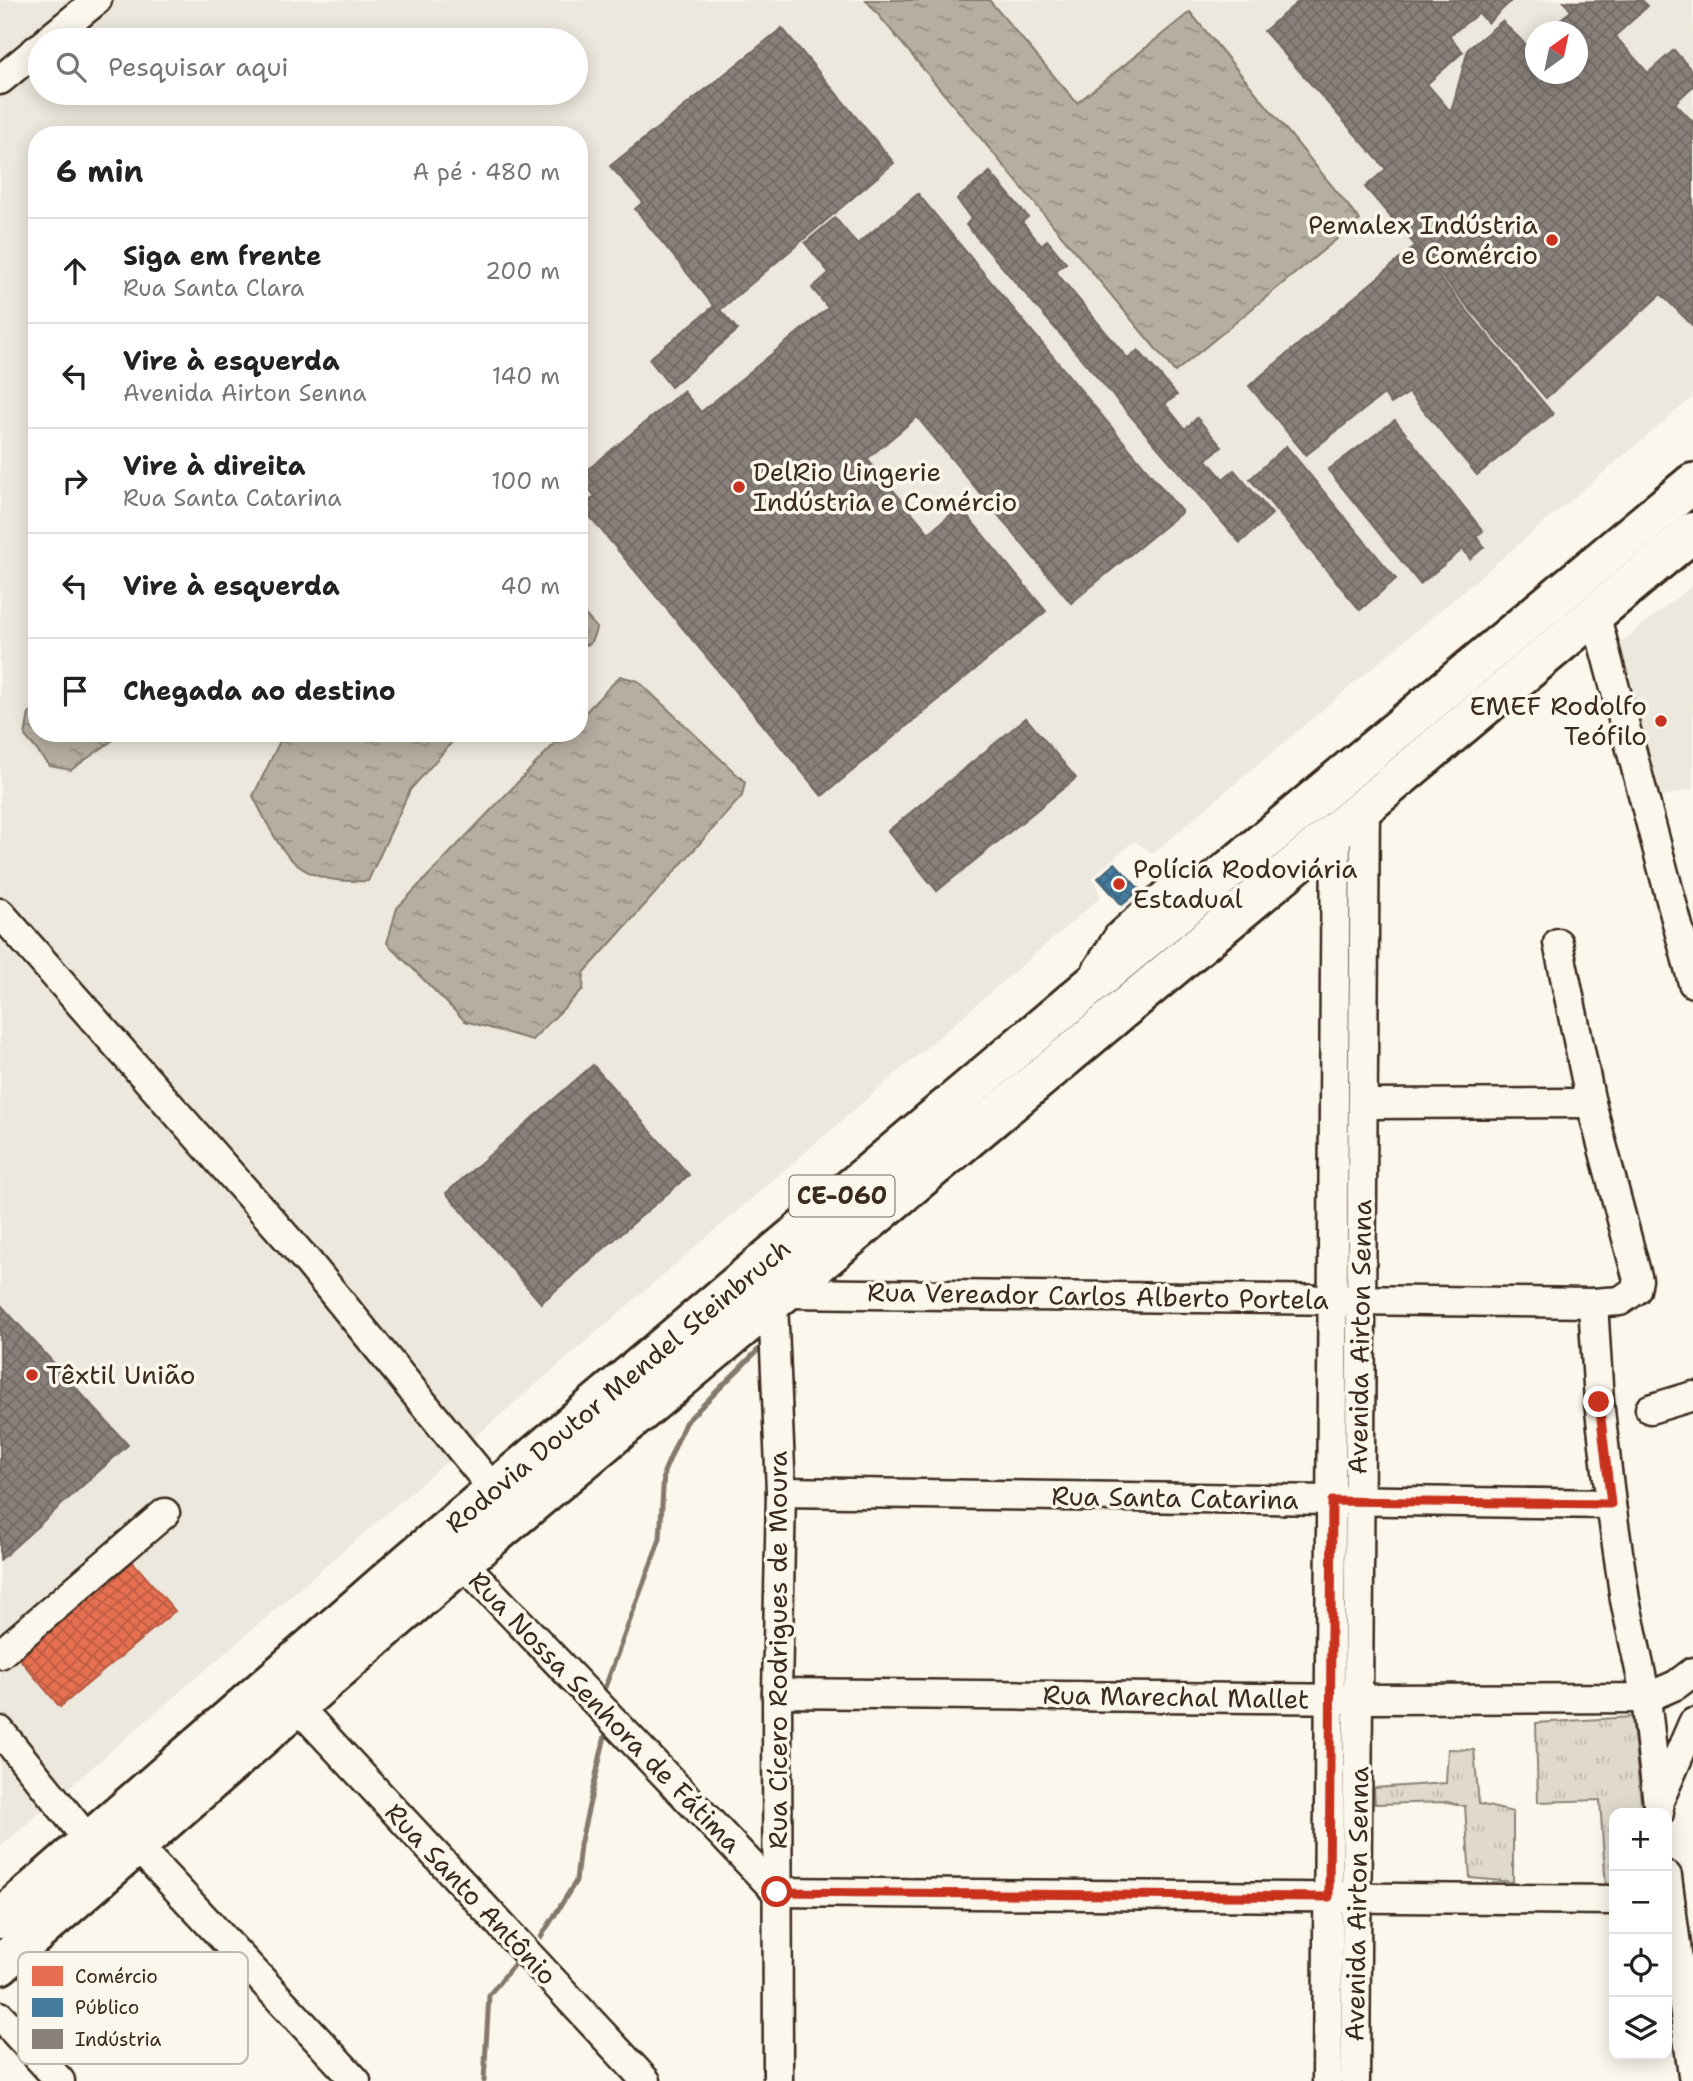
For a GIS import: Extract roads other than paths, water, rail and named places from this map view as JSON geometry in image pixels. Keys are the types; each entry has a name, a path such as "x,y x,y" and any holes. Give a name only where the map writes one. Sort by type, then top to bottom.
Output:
{"highway":[{"name":"Rodovia Doutor Mendel Steinbruch","path":"0,1965 461,1562 1136,998 1206,914 1225,875 1693,483"},
{"name":"Rodovia Doutor Mendel Steinbruch","path":"0,1919 494,1490 1099,979 1336,830 1693,532"}],"street":[{"path":"63,28 97,0"},
{"path":"0,80 28,57"},
{"path":"1595,613 1693,983"},
{"name":"Avenida Airton Senna","path":"1327,2081 1330,1698 1345,1501 1347,1299 1363,1142 1365,804"},
{"name":"Avenida Airton Senna","path":"1336,830 1334,1143 1347,1299"},
{"path":"1136,998 1099,979 1118,937 1168,892 1225,875"},
{"path":"0,914 308,1262 494,1490"},
{"path":"1364,1104 1591,1103 1558,943"},
{"name":"Rua Vereador Carlos Alberto Portela","path":"779,1298 1620,1301 1636,1290 1638,1280 1591,1103"},
{"path":"1334,1143 1363,1142"},
{"name":"Rua Cícero Rodrigues de Moura","path":"778,2081 777,1693 781,1492 779,1298"},
{"path":"1592,1303 1599,1402 1611,1504 1625,1601 1646,1698 1659,1808"},
{"path":"1650,1409 1693,1396"},
{"name":"Rua Santa Catarina","path":"781,1492 1611,1504"},
{"name":"Avenida Airton Senna","path":"1345,1501 1360,1699 1355,2081"},
{"path":"0,1654 165,1513"},
{"name":"Rua Nossa Senhora de Fátima","path":"461,1562 777,1892"},
{"name":"Rua Marechal Mallet","path":"777,1693 1360,1699 1646,1698 1676,1685 1693,1672"},
{"name":"Rua Santo Antônio","path":"297,1706 636,2078"},
{"path":"1659,1808 1693,1723"},
{"path":"0,1731 89,1841"},
{"path":"137,1846 236,1952"},
{"path":"777,1892 1609,1900"},
{"path":"1672,1921 1693,2076"},
{"path":"248,1965 356,2081"},
{"path":"0,2016 18,2036"},
{"path":"44,2064 60,2081"}],"water":[{"path":"866,0 989,0 1077,103 1190,12 1360,220 1175,372"},
{"path":"588,618 597,628 588,644"},
{"path":"620,676 638,681 745,782 742,796 584,973 583,989 532,1040 465,1021 387,943 397,908 556,742 588,742 588,710"},
{"path":"28,719 28,740 25,736"},
{"path":"30,742 110,742 71,770 50,766"},
{"path":"280,742 452,742 410,790 368,881 343,881 323,877 294,862 283,850 253,796"}],"waterway":[{"path":"604,1690 660,1539 664,1472 685,1423 758,1350"},
{"path":"541,1937 576,1881 580,1845 605,1736"},
{"path":"484,2081 489,1995 516,1962"}],"place":[{"name":"Pemalex Indústria e Comércio","path":"1552,240"},
{"name":"DelRio Lingerie Indústria e Comércio","path":"739,487"},
{"name":"EMEF Rodolfo Teófilo","path":"1661,721"},
{"name":"Polícia Rodoviária Estadual","path":"1119,884"},
{"name":"Têxtil União","path":"32,1375"}]}
